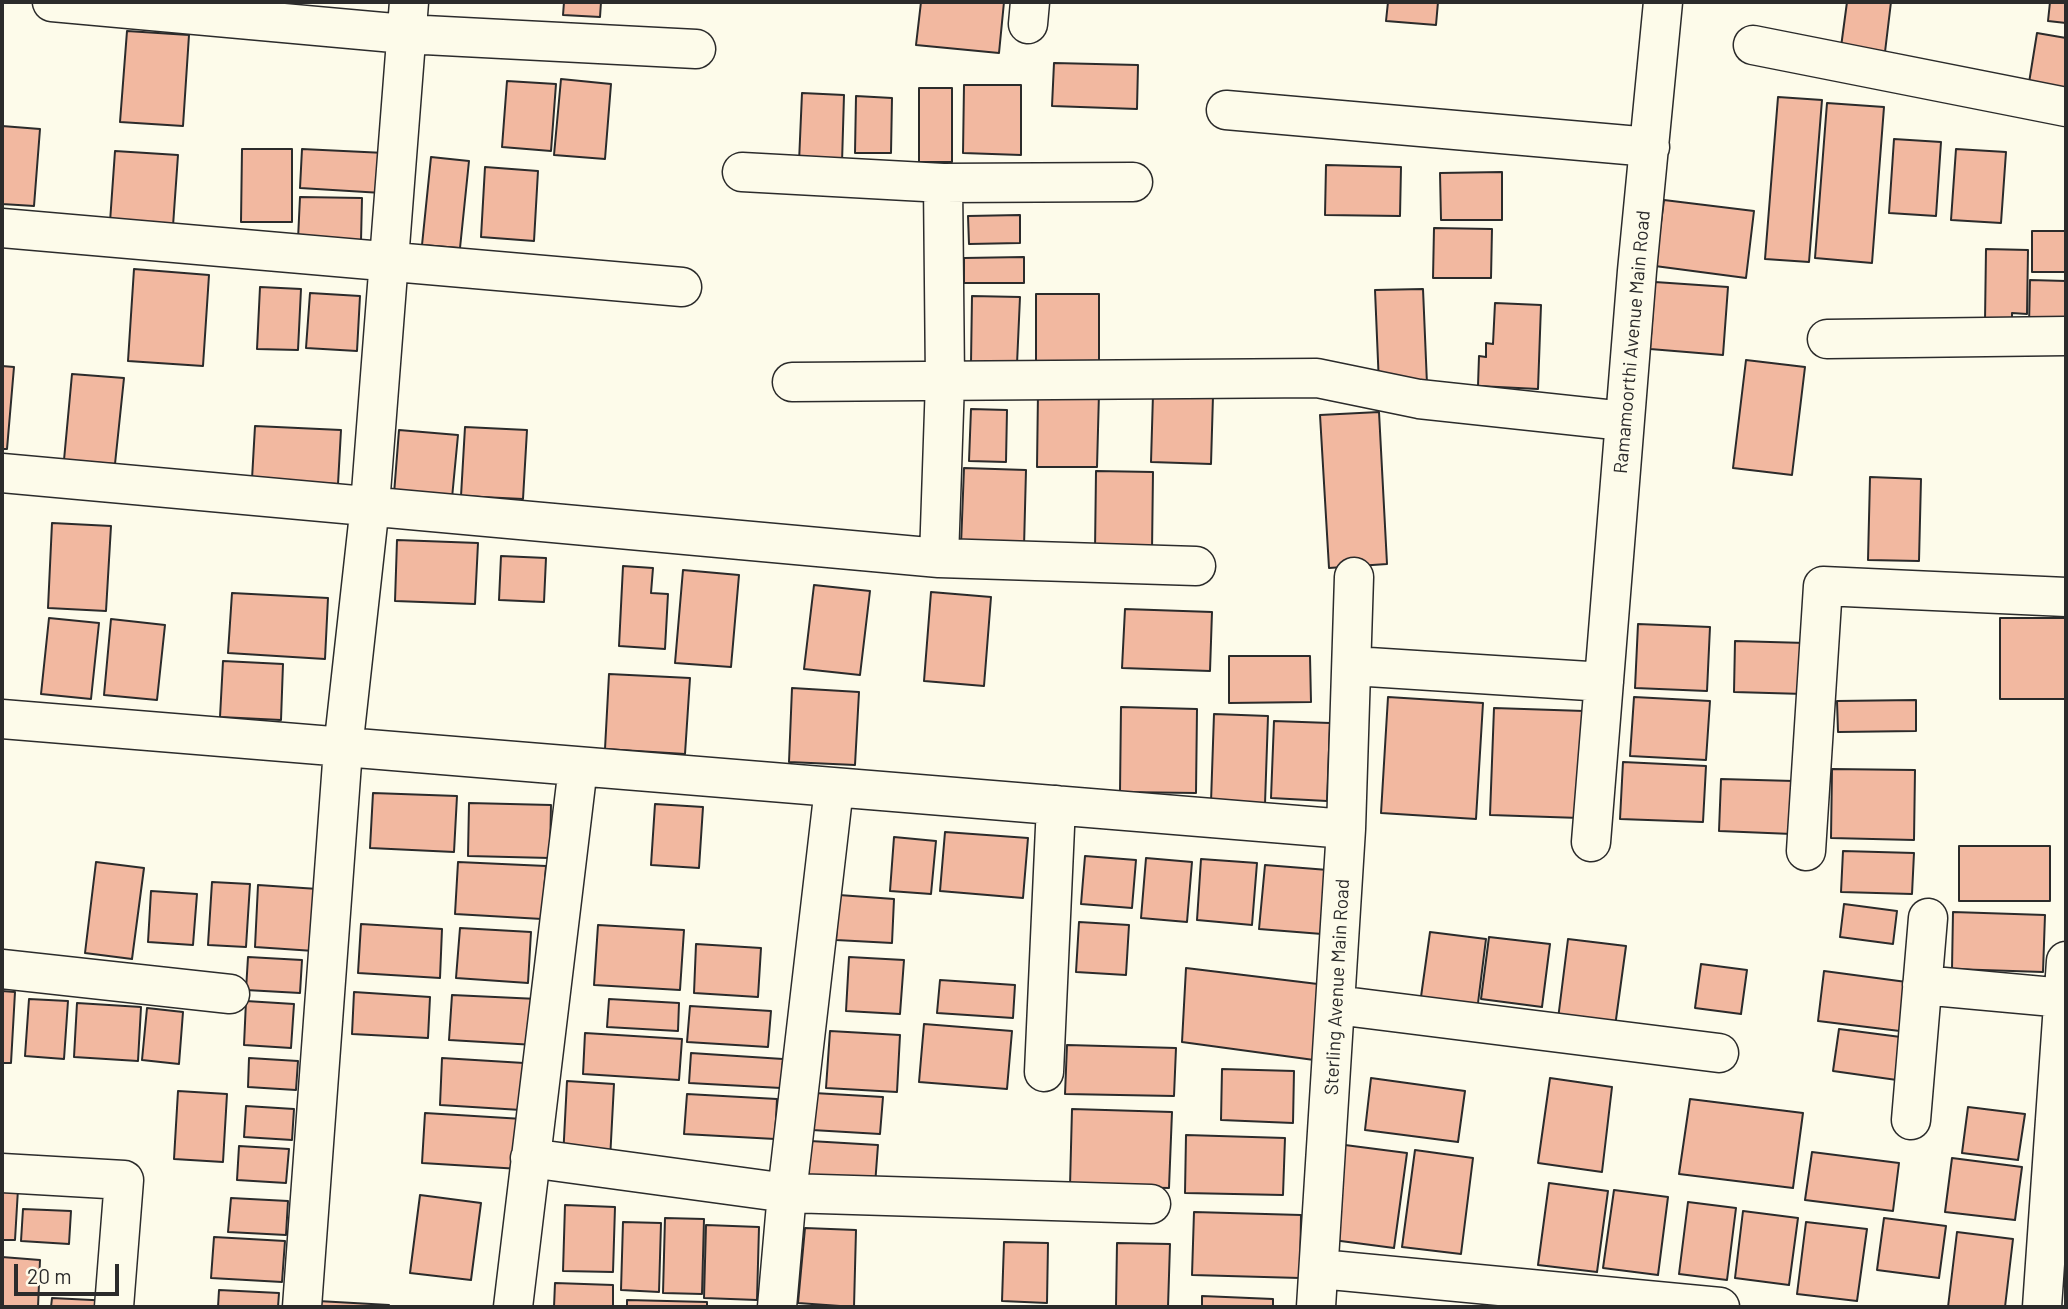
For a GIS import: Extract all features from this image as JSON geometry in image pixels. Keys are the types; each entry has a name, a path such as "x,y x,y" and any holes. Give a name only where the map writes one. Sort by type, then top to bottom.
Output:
{"street":[{"path":"52,2 407,18 696,49"},
{"name":"Ramamoorthi Avenue Main Road","path":"1591,842 1662,2"},
{"path":"302,1307 343,749 370,505 407,18"},
{"path":"1753,45 2066,107"},
{"path":"1226,110 1650,147"},
{"path":"742,172 943,183 1133,182"},
{"path":"939,558 945,381 943,183"},
{"path":"2,228 682,287"},
{"path":"1827,339 2066,336"},
{"path":"792,382 1317,378 1419,399 1625,421"},
{"path":"2,473 939,558 1196,566"},
{"name":"Sterling Avenue Main Road","path":"1316,1307 1346,828 1354,578"},
{"path":"1806,851 1823,586 2066,597"},
{"path":"1353,666 1604,682"},
{"path":"2,719 343,749 1346,828"},
{"path":"513,1307 578,767"},
{"path":"776,1307 834,788"},
{"path":"1044,1072 1056,805"},
{"path":"1910,1120 1928,918"},
{"path":"2042,1307 2061,1112 2066,961"},
{"path":"2,969 230,994"},
{"path":"1922,985 2064,998"},
{"path":"1335,1005 1719,1053"},
{"path":"530,1158 787,1192 1151,1204"},
{"path":"2,1173 124,1180 114,1307"},
{"path":"1320,1269 1720,1307"}],"building":[{"path":"564,2 601,2 600,17 563,15"},
{"path":"921,2 1004,2 999,53 916,45"},
{"path":"1388,2 1438,2 1436,25 1386,21"},
{"path":"1847,2 1891,2 1885,52 1841,47"},
{"path":"2050,2 2066,2 2066,23 2048,21"},
{"path":"127,31 189,35 183,126 120,122"},
{"path":"2037,33 2066,38 2066,96 2028,89"},
{"path":"1054,63 1138,65 1137,109 1052,106"},
{"path":"561,79 611,84 605,159 554,155"},
{"path":"507,81 556,84 551,151 502,147"},
{"path":"964,85 1021,85 1021,155 963,153"},
{"path":"919,88 952,88 952,162 919,162"},
{"path":"802,93 844,95 842,163 799,162"},
{"path":"856,96 892,98 891,153 855,153"},
{"path":"1778,97 1822,100 1809,262 1765,259"},
{"path":"1827,103 1884,107 1872,263 1815,258"},
{"path":"2,126 40,129 34,206 2,204"},
{"path":"1894,139 1941,142 1936,216 1889,213"},
{"path":"242,149 292,149 292,222 241,222"},
{"path":"302,149 385,153 382,193 300,188"},
{"path":"1956,149 2006,152 2001,223 1951,220"},
{"path":"115,151 178,155 173,226 110,222"},
{"path":"431,157 469,161 460,248 422,245"},
{"path":"1326,165 1401,167 1400,216 1325,215"},
{"path":"485,167 538,171 534,241 481,237"},
{"path":"1502,172 1502,220 1441,220 1440,173"},
{"path":"300,197 362,198 361,241 298,239"},
{"path":"1664,200 1754,211 1746,278 1655,266"},
{"path":"1020,215 1020,243 969,244 968,216"},
{"path":"1434,228 1492,229 1491,278 1433,278"},
{"path":"2032,231 2066,231 2066,272 2032,272"},
{"path":"1986,249 2028,250 2027,314 2012,313 2012,322 1985,321"},
{"path":"1024,257 1024,283 964,283 964,258"},
{"path":"134,269 209,275 203,366 128,361"},
{"path":"2030,280 2066,281 2066,326 2029,325"},
{"path":"1655,282 1728,287 1723,355 1650,349"},
{"path":"260,287 301,289 298,350 257,349"},
{"path":"1423,289 1427,384 1379,385 1375,290"},
{"path":"310,293 360,296 357,351 306,348"},
{"path":"1036,294 1099,294 1099,362 1036,362"},
{"path":"972,296 1020,297 1017,364 971,363"},
{"path":"1495,303 1541,305 1538,389 1478,386 1479,356 1486,357 1486,343 1493,344"},
{"path":"1746,360 1805,367 1792,475 1733,468"},
{"path":"2,366 14,367 7,449 2,449"},
{"path":"72,374 124,378 115,464 64,460"},
{"path":"1038,392 1099,393 1097,467 1037,467"},
{"path":"1153,394 1213,396 1211,464 1151,462"},
{"path":"971,409 1007,410 1006,462 969,461"},
{"path":"1379,412 1387,564 1329,568 1320,415"},
{"path":"255,426 341,430 338,484 252,479"},
{"path":"465,427 527,430 523,499 461,496"},
{"path":"399,430 458,435 452,498 394,494"},
{"path":"964,468 1026,470 1024,547 961,545"},
{"path":"1096,471 1153,472 1152,551 1095,551"},
{"path":"1870,477 1921,479 1919,561 1868,560"},
{"path":"52,523 111,526 106,611 48,608"},
{"path":"397,540 478,543 475,604 395,601"},
{"path":"501,556 546,558 544,602 499,600"},
{"path":"623,566 653,568 651,593 668,594 665,649 619,646"},
{"path":"683,570 739,575 731,667 675,663"},
{"path":"814,585 870,591 860,675 804,669"},
{"path":"931,592 991,597 984,686 924,681"},
{"path":"232,593 328,598 325,659 228,653"},
{"path":"1125,609 1212,612 1210,671 1122,668"},
{"path":"49,618 99,623 91,699 41,694"},
{"path":"2000,618 2066,618 2066,699 2000,699"},
{"path":"111,619 165,625 157,700 104,695"},
{"path":"1638,624 1710,627 1707,691 1635,688"},
{"path":"1735,641 1806,643 1804,694 1734,692"},
{"path":"1229,656 1310,656 1311,702 1229,703"},
{"path":"223,661 283,664 281,720 220,717"},
{"path":"609,674 690,678 685,754 605,749"},
{"path":"792,688 859,692 855,765 789,762"},
{"path":"1388,697 1483,703 1476,819 1381,813"},
{"path":"1634,697 1710,701 1706,760 1630,756"},
{"path":"1916,700 1916,731 1838,732 1837,701"},
{"path":"1121,707 1197,709 1196,793 1120,792"},
{"path":"1494,708 1584,711 1580,818 1490,815"},
{"path":"1214,714 1268,716 1265,804 1211,802"},
{"path":"1274,721 1330,723 1327,801 1271,798"},
{"path":"1623,762 1706,766 1703,822 1620,819"},
{"path":"1832,769 1915,770 1914,840 1831,838"},
{"path":"1721,779 1794,781 1792,834 1719,831"},
{"path":"373,793 457,796 454,852 370,848"},
{"path":"469,803 551,805 550,858 468,856"},
{"path":"655,804 703,807 699,868 651,865"},
{"path":"945,832 1028,838 1023,898 940,891"},
{"path":"894,837 936,841 931,894 890,891"},
{"path":"1959,846 2050,846 2050,901 1959,901"},
{"path":"1843,851 1914,853 1912,894 1841,892"},
{"path":"1085,856 1136,860 1132,908 1081,904"},
{"path":"1146,858 1192,862 1187,922 1141,918"},
{"path":"1201,859 1257,863 1252,925 1197,920"},
{"path":"96,862 144,868 132,959 85,953"},
{"path":"458,862 546,866 542,919 455,914"},
{"path":"1265,865 1328,870 1322,934 1259,929"},
{"path":"212,882 250,884 246,947 208,945"},
{"path":"258,885 318,889 314,951 255,947"},
{"path":"151,891 197,894 193,945 148,942"},
{"path":"839,895 894,899 892,943 836,940"},
{"path":"1844,904 1897,911 1893,944 1840,937"},
{"path":"1953,912 2045,915 2043,972 1952,969"},
{"path":"1079,922 1129,925 1126,975 1076,972"},
{"path":"361,924 442,929 440,978 358,973"},
{"path":"598,925 684,930 680,990 594,985"},
{"path":"460,928 531,932 528,983 456,978"},
{"path":"1430,932 1486,939 1477,1011 1420,1004"},
{"path":"1489,937 1550,944 1542,1007 1481,999"},
{"path":"1568,939 1626,946 1614,1034 1557,1027"},
{"path":"696,944 761,948 758,997 694,993"},
{"path":"248,957 302,960 300,993 246,990"},
{"path":"849,957 904,960 900,1014 846,1011"},
{"path":"1701,964 1747,970 1741,1014 1695,1008"},
{"path":"1186,968 1326,985 1314,1060 1182,1042"},
{"path":"1824,971 1914,983 1908,1032 1818,1021"},
{"path":"940,980 1015,985 1013,1018 937,1013"},
{"path":"2,991 15,992 11,1063 2,1063"},
{"path":"354,992 430,997 428,1038 352,1034"},
{"path":"452,995 538,999 535,1045 449,1040"},
{"path":"29,999 68,1001 64,1059 25,1056"},
{"path":"609,999 679,1003 678,1031 607,1027"},
{"path":"246,1001 294,1004 291,1048 244,1045"},
{"path":"77,1003 141,1007 138,1061 74,1057"},
{"path":"690,1006 771,1011 768,1047 687,1042"},
{"path":"147,1008 183,1012 179,1064 142,1060"},
{"path":"924,1024 1012,1031 1007,1089 919,1082"},
{"path":"1839,1029 1916,1039 1911,1082 1833,1071"},
{"path":"830,1031 900,1035 897,1092 826,1088"},
{"path":"585,1033 682,1039 679,1080 583,1074"},
{"path":"1067,1045 1176,1048 1174,1096 1065,1094"},
{"path":"691,1053 783,1059 781,1088 689,1083"},
{"path":"249,1058 298,1061 296,1090 248,1087"},
{"path":"442,1058 524,1063 521,1110 440,1105"},
{"path":"1222,1069 1294,1071 1293,1123 1221,1120"},
{"path":"1371,1078 1465,1091 1458,1142 1365,1130"},
{"path":"1550,1078 1612,1087 1602,1172 1538,1163"},
{"path":"567,1081 614,1084 610,1160 563,1158"},
{"path":"178,1091 227,1094 223,1162 174,1159"},
{"path":"814,1093 883,1097 880,1134 812,1130"},
{"path":"687,1094 777,1099 775,1139 684,1134"},
{"path":"1690,1099 1803,1113 1793,1188 1679,1174"},
{"path":"246,1106 294,1109 292,1140 244,1137"},
{"path":"1968,1107 2025,1114 2018,1160 1962,1153"},
{"path":"1072,1109 1172,1112 1169,1188 1070,1186"},
{"path":"425,1113 523,1119 520,1169 422,1163"},
{"path":"1186,1135 1285,1138 1283,1195 1185,1193"},
{"path":"810,1141 878,1145 875,1185 808,1181"},
{"path":"1345,1145 1407,1153 1394,1248 1333,1240"},
{"path":"239,1146 289,1149 286,1183 237,1180"},
{"path":"1415,1150 1473,1158 1461,1254 1402,1247"},
{"path":"1812,1152 1899,1163 1893,1211 1805,1200"},
{"path":"1952,1158 2022,1167 2015,1220 1945,1212"},
{"path":"1549,1183 1608,1191 1597,1272 1538,1265"},
{"path":"2,1188 18,1189 15,1240 2,1240"},
{"path":"1614,1190 1668,1197 1658,1275 1603,1268"},
{"path":"420,1195 481,1203 471,1280 410,1273"},
{"path":"231,1198 288,1201 286,1235 228,1232"},
{"path":"1688,1202 1736,1208 1727,1280 1679,1274"},
{"path":"565,1205 615,1207 613,1272 563,1271"},
{"path":"23,1209 71,1211 69,1244 21,1241"},
{"path":"1743,1211 1798,1218 1789,1285 1735,1278"},
{"path":"1194,1212 1301,1215 1300,1278 1192,1275"},
{"path":"665,1218 704,1219 702,1294 663,1293"},
{"path":"1884,1218 1946,1226 1939,1278 1877,1270"},
{"path":"623,1222 661,1223 659,1292 621,1290"},
{"path":"1806,1222 1867,1229 1857,1301 1797,1294"},
{"path":"706,1225 759,1227 757,1300 704,1298"},
{"path":"805,1228 856,1230 854,1307 798,1303"},
{"path":"1957,1232 2013,1239 2005,1307 1948,1307"},
{"path":"214,1237 285,1241 282,1282 211,1278"},
{"path":"1004,1242 1048,1243 1047,1303 1002,1301"},
{"path":"1117,1243 1170,1244 1168,1307 1116,1307"},
{"path":"2,1257 40,1260 38,1307 2,1307"},
{"path":"555,1283 613,1285 613,1307 554,1307"},
{"path":"219,1290 279,1293 278,1307 218,1307"},
{"path":"1202,1296 1273,1299 1273,1307 1202,1307"},
{"path":"52,1298 112,1301 111,1307 51,1307"},
{"path":"627,1300 707,1302 707,1307 627,1307"},
{"path":"318,1301 389,1305 389,1307 318,1307"}]}
